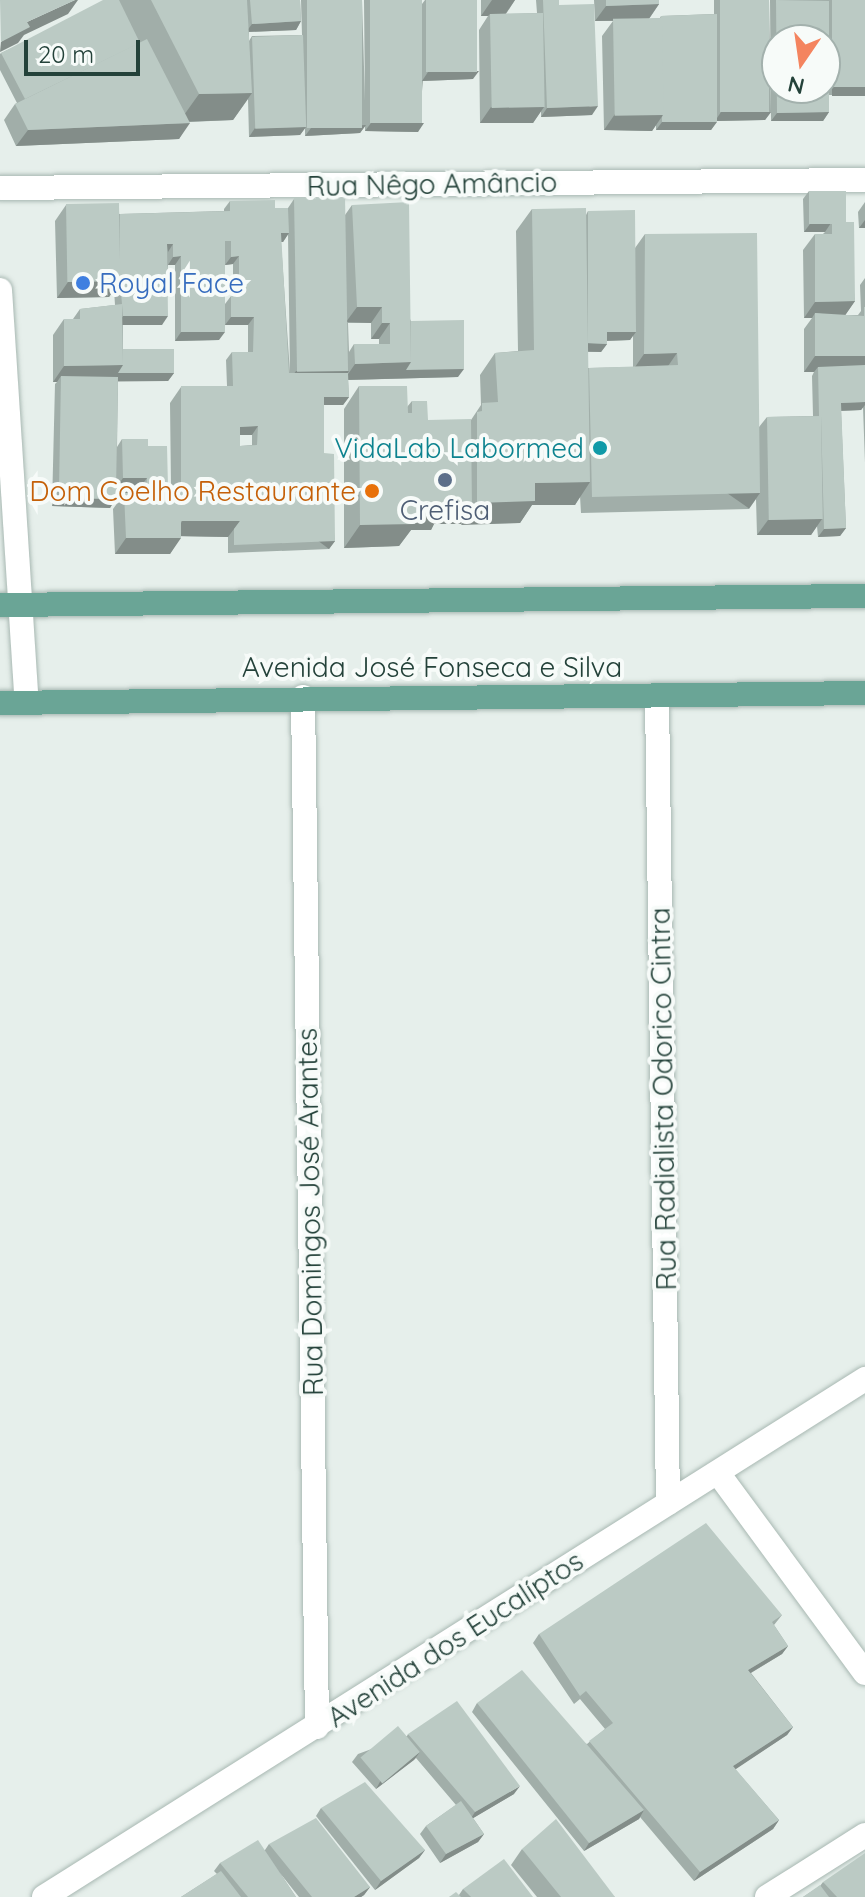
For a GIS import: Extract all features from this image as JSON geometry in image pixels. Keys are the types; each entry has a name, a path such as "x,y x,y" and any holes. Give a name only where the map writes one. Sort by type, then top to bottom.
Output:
{"main road":[{"path":"10,605 865,596"},
{"name":"Avenida José Fonseca e Silva","path":"0,703 303,697 865,693"}],"street":[{"name":"Rua Nêgo Amâncio","path":"0,188 865,180"},
{"path":"0,290 10,605 27,702"},
{"name":"Rua Radialista Odorico Cintra","path":"657,696 668,1503"},
{"name":"Rua Domingos José Arantes","path":"303,697 317,1727"},
{"name":"Avenida dos Eucalíptos","path":"44,1897 865,1379"},
{"path":"718,1473 865,1673"},
{"path":"767,1897 865,1835"}],"building":[{"path":"0,0 75,0 27,22 30,27 1,42"},
{"path":"103,0 119,0 140,43 25,99 1,53"},
{"path":"151,0 247,0 252,93 199,94"},
{"path":"250,0 300,0 301,21 252,24"},
{"path":"307,0 362,0 362,128 307,128"},
{"path":"370,0 422,0 422,123 370,123"},
{"path":"426,0 477,0 477,72 426,72"},
{"path":"543,0 559,0 559,5 594,4 598,106 547,108"},
{"path":"606,0 659,0 659,4 606,6"},
{"path":"720,0 769,0 769,24 761,24 761,104 769,104 769,112 720,112"},
{"path":"776,0 829,1 829,24 776,24"},
{"path":"832,0 865,0 865,87 841,87 841,24 832,24"},
{"path":"543,13 545,107 492,108 490,14"},
{"path":"717,14 717,122 662,122 661,16"},
{"path":"662,18 664,115 615,116 613,19"},
{"path":"303,35 306,127 255,129 252,37"},
{"path":"147,39 190,123 28,130 15,104"},
{"path":"777,104 829,104 829,112 777,113"},
{"path":"809,191 846,191 846,224 809,224"},
{"path":"345,197 348,371 297,372 294,198"},
{"path":"275,200 275,208 288,208 289,233 281,233 289,373 348,373 349,397 324,397 324,453 334,454 335,541 234,545 234,529 240,521 240,446 257,445 258,426 240,427 240,386 233,386 232,352 253,352 254,317 231,317 231,296 239,295 239,256 231,257 231,241 225,241 225,332 181,332 181,256 173,257 173,244 167,244 168,316 123,316 120,214 230,211 230,201"},
{"path":"409,202 411,362 355,364 354,344 390,344 390,323 382,323 382,307 357,307 352,205"},
{"path":"119,203 120,281 67,282 66,204"},
{"path":"586,208 590,482 535,483 535,501 477,503 477,412 482,411 482,403 498,402 495,353 534,350 532,209"},
{"path":"635,210 636,332 607,332 607,344 588,343 588,211"},
{"path":"832,222 854,222 855,301 815,302 815,234 832,234"},
{"path":"757,233 760,493 592,497 589,368 678,365 677,353 644,354 645,234"},
{"path":"122,304 123,365 64,366 64,319 80,319 80,309"},
{"path":"864,307 865,356 815,356 815,313 864,316"},
{"path":"464,320 464,369 406,370 411,362 411,321"},
{"path":"123,349 174,349 174,373 118,373 123,365"},
{"path":"865,365 865,402 841,403 846,528 824,529 818,367"},
{"path":"61,376 118,377 116,499 59,498"},
{"path":"181,386 240,386 240,521 181,521"},
{"path":"359,386 407,386 408,413 415,413 415,524 360,525"},
{"path":"412,401 427,401 428,420 471,419 472,508 442,509 442,514 415,514 415,413 412,413"},
{"path":"821,416 823,519 769,520 767,417"},
{"path":"122,439 148,439 148,446 167,446 168,487 181,486 181,538 126,538 124,493 146,493 147,478 123,478"},
{"path":"706,1523 782,1615 772,1622 788,1646 748,1670 793,1727 733,1766 779,1820 700,1872 589,1741 613,1723 586,1691 580,1696 539,1634"},
{"path":"522,1670 644,1810 589,1843 477,1703"},
{"path":"457,1701 520,1786 475,1812 408,1734"},
{"path":"398,1726 420,1752 382,1784 360,1757"},
{"path":"365,1782 425,1850 381,1881 321,1808"},
{"path":"461,1801 484,1834 446,1854 426,1826"},
{"path":"316,1818 370,1887 354,1897 312,1897 269,1844"},
{"path":"556,1819 615,1897 561,1897 522,1849"},
{"path":"258,1840 296,1897 248,1897 220,1863"},
{"path":"865,1853 865,1897 837,1897 823,1882"},
{"path":"504,1859 533,1897 471,1897 463,1889"},
{"path":"221,1871 241,1897 181,1897"},
{"path":"820,1885 829,1897 803,1897"}],"place":[{"name":"Royal Face","path":"83,283"},
{"name":"VidaLab Labormed","path":"600,448"},
{"name":"Crefisa","path":"445,480"},
{"name":"Dom Coelho Restaurante","path":"372,491"}]}
